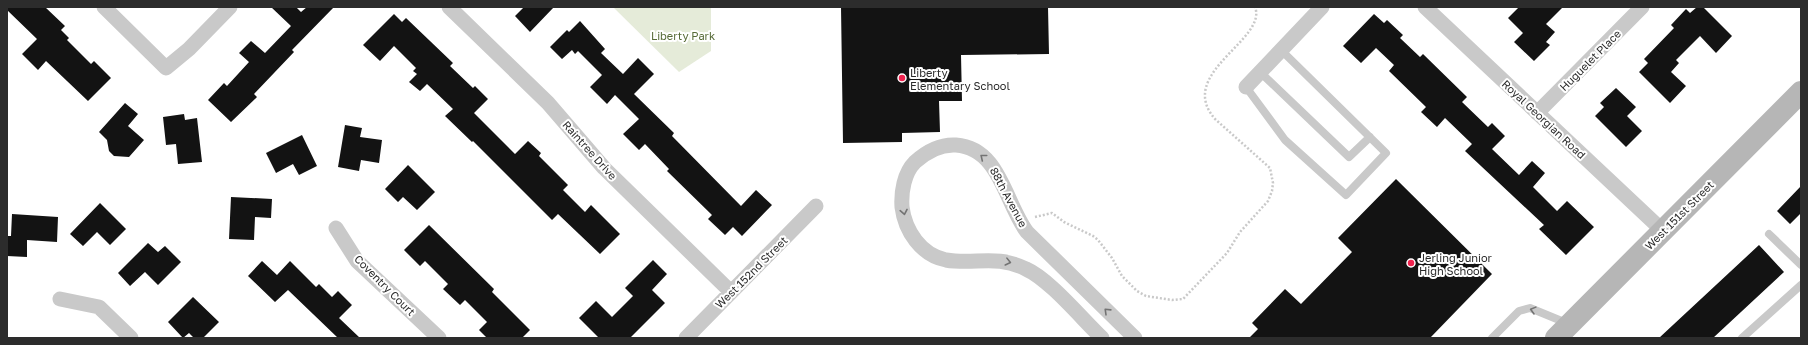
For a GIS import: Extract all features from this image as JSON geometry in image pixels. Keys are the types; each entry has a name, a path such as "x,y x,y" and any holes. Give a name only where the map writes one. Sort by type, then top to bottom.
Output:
{"street":[{"path":"104,7 166,68 189,49 230,7"},
{"name":"Raintree Drive","path":"450,7 548,103 604,168 731,292"},
{"path":"1246,87 1322,7"},
{"name":"Royal Georgian Road","path":"1425,7 1663,231"},
{"name":"Huguelet Place","path":"1537,113 1642,7"},
{"name":"West 151st Street","path":"1563,331 1801,92"},
{"name":"88th Avenue","path":"1102,338 1049,286 1037,275 1027,269 1011,262 997,260 946,260 934,256 924,249 909,231 904,218 902,206 906,175 912,166 923,155 934,149 956,145 976,150 991,163 1020,222 1037,243 1135,338"},
{"name":"West 152nd Street","path":"686,338 816,206"},
{"name":"Coventry Court","path":"336,228 357,261 439,338"},
{"path":"60,299 99,306 131,338"}],"lane":[{"path":"1246,87 1285,140 1346,195 1386,153 1281,50"},
{"path":"1260,72 1349,157 1370,137"},
{"path":"1769,234 1801,265"},
{"path":"1742,338 1801,285"},
{"path":"1492,338 1519,311 1530,308 1563,331"}],"path":[{"path":"1020,222 1046,213 1052,213 1064,222 1098,240 1112,258 1122,276 1137,291 1152,297 1179,300 1183,299 1227,253 1240,232 1268,201 1272,191 1273,183 1270,168 1215,119 1211,114 1206,98 1210,77 1250,30 1256,19 1257,12 1255,7"}],"green space":[{"name":"Liberty Park","path":"613,7 711,7 711,51 679,72"}],"building":[{"path":"7,7 45,7 65,26 61,30 69,38 67,40 91,64 94,61 111,78 88,101 46,61 38,70 22,54 37,39 7,10"},
{"path":"271,7 296,7 301,12 307,7 334,7 292,50 294,52 254,94 257,97 231,122 208,100 224,83 227,86 249,62 239,53 251,41 265,53 291,26"},
{"path":"524,7 554,7 530,32 515,16"},
{"name":"Liberty Elementary School","path":"841,7 1048,7 1049,54 961,55 962,101 939,101 940,132 902,133 902,142 843,143"},
{"path":"1519,7 1563,7 1546,24 1555,32 1546,42 1550,45 1534,61 1514,42 1523,33 1508,18"},
{"path":"1697,7 1703,7 1732,36 1716,53 1700,36 1676,60 1679,63 1671,72 1686,86 1670,103 1639,72 1648,63 1644,59 1674,28 1671,25 1686,9 1690,13"},
{"path":"394,14 402,22 406,18 453,63 450,66 473,88 475,86 488,99 474,113 515,154 528,141 541,153 539,156 568,185 563,190 585,212 591,205 620,234 600,254 558,214 552,220 473,141 472,142 445,116 453,109 427,84 420,91 409,82 417,74 413,71 416,68 394,46 380,61 363,45"},
{"path":"1374,14 1384,23 1387,20 1403,35 1400,38 1420,57 1423,54 1467,97 1462,102 1488,127 1492,123 1505,136 1492,149 1519,175 1532,161 1545,173 1533,187 1557,211 1567,201 1594,227 1566,255 1539,229 1544,225 1465,151 1472,144 1445,118 1437,127 1421,112 1426,107 1389,71 1394,65 1376,48 1361,63 1343,46"},
{"path":"580,21 605,49 601,53 623,74 638,58 654,74 634,94 674,133 672,136 741,206 756,190 772,205 742,236 733,227 725,235 708,219 712,215 667,171 669,169 645,144 639,150 623,134 639,119 615,95 607,104 590,87 602,75 578,51 575,54 572,50 562,59 550,47 567,30 569,32"},
{"path":"1616,88 1636,107 1627,116 1642,131 1626,147 1595,116 1604,107 1600,103"},
{"path":"125,103 138,114 128,126 144,140 129,157 114,156 109,151 107,140 99,132"},
{"path":"184,114 185,120 197,118 202,162 178,164 176,144 166,145 163,117"},
{"path":"345,125 362,128 360,137 382,140 379,163 361,160 359,171 338,167"},
{"path":"302,135 317,166 299,175 293,164 276,173 266,153"},
{"path":"408,165 435,192 417,210 403,197 398,202 385,189"},
{"name":"Jerling Junior High School","path":"1396,179 1492,274 1430,338 1249,338 1258,329 1252,323 1285,289 1301,304 1352,252 1338,238"},
{"path":"1801,186 1801,213 1790,224 1777,211"},
{"path":"231,197 272,199 271,218 255,217 254,240 229,239"},
{"path":"100,203 126,229 110,245 97,232 83,246 70,234"},
{"path":"12,214 58,217 57,242 27,240 27,257 7,256 7,236 11,236"},
{"path":"429,225 494,289 492,292 530,330 522,338 487,338 479,330 487,322 465,300 460,305 443,289 448,284 425,261 420,266 404,250"},
{"path":"148,243 158,252 165,246 181,262 158,285 145,272 130,286 118,273"},
{"path":"1759,245 1784,272 1713,338 1659,338"},
{"path":"653,260 667,274 652,290 665,303 630,338 599,338 579,318 596,301 612,317 633,296 625,288"},
{"path":"262,261 277,275 290,261 316,287 319,284 332,297 338,291 352,305 339,318 360,338 338,338 288,290 275,302 248,276"},
{"path":"193,297 219,322 203,338 194,338 189,333 183,338 168,322"}],"place":[{"name":"Liberty Elementary School","path":"902,78"},
{"name":"Jerling Junior High School","path":"1411,263"}]}
